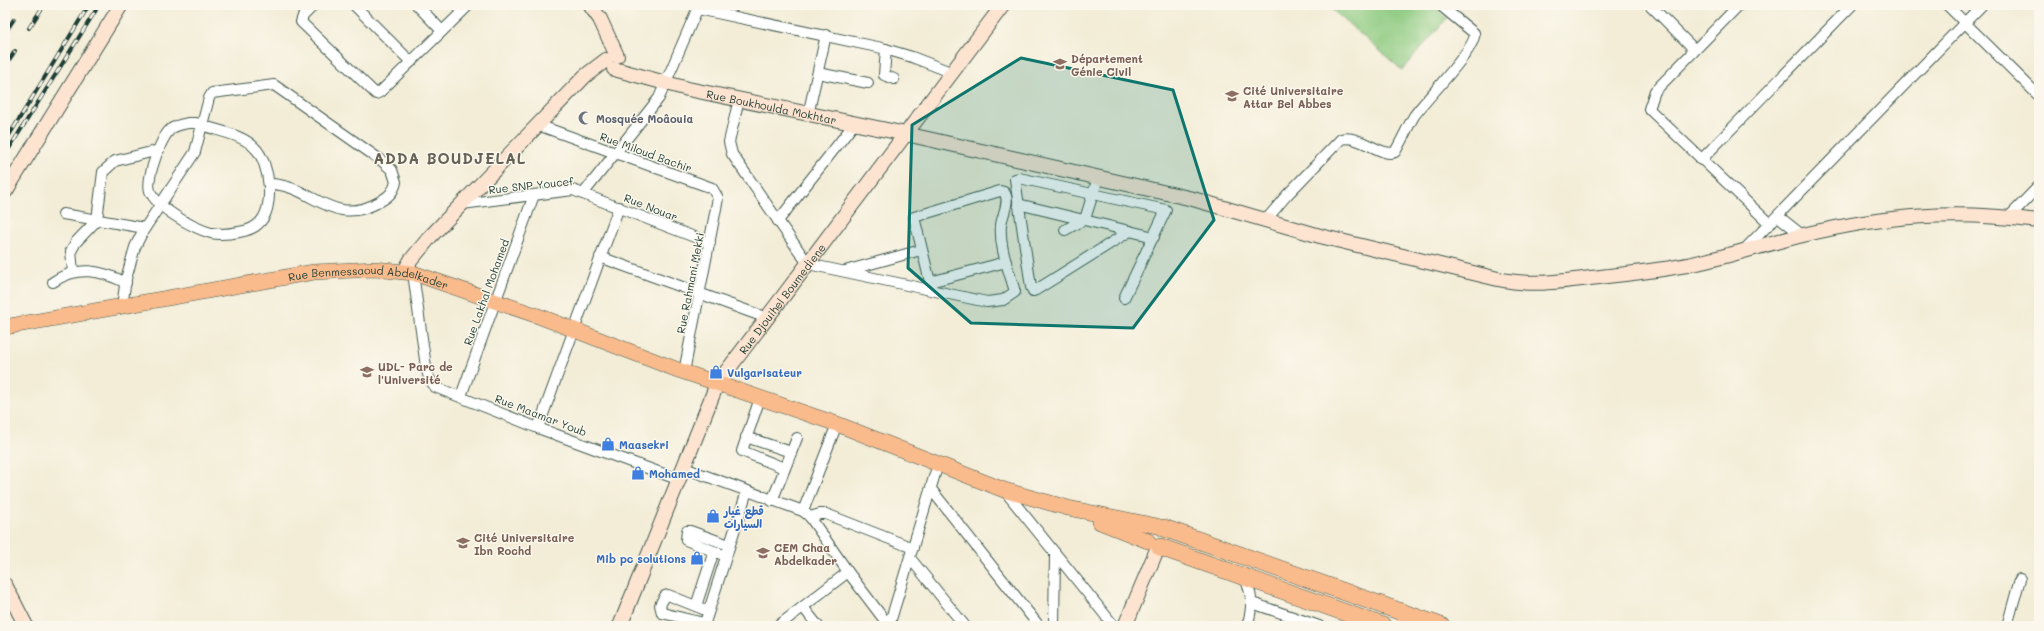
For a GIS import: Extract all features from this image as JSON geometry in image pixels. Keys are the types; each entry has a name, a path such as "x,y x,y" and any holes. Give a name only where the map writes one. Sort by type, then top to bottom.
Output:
{"highway":[{"path":"1160,527 1440,626"},
{"path":"1154,545 1383,626"}],"main road":[{"name":"Rue Benmessaoud Abdelkader","path":"5,327 314,272 375,269 408,272 495,301 717,384 837,424 1004,490 1068,508"},
{"path":"1068,508 1160,527 1168,537 1166,544 1154,545 1068,508"}],"street":[{"path":"5,192 121,5"},
{"path":"314,5 303,16 302,22 374,94 380,92 469,5"},
{"path":"354,5 411,62"},
{"path":"417,5 442,31"},
{"path":"408,272 411,260 430,237 585,76 612,62 604,28 590,5"},
{"name":"Rue Djouihel Boumediene","path":"620,626 717,384 1003,5"},
{"path":"1266,220 1286,196 1341,139 1358,139 1387,152 1395,152 1414,117 1430,95 1465,55 1474,40 1474,33 1440,5"},
{"path":"1650,5 1691,46 1692,53"},
{"path":"1739,5 1655,91 1649,109 1770,224"},
{"path":"1701,160 1852,5"},
{"path":"1947,5 2039,96"},
{"path":"1743,251 1982,5"},
{"path":"698,7 886,49 912,57 953,73"},
{"name":"Rue SNP Youcef","path":"462,204 575,190 583,194 659,98 698,7"},
{"path":"808,115 826,35"},
{"path":"886,49 884,75 894,79"},
{"name":"Rue Boukhoulda Mokhtar","path":"612,62 637,76 808,115 906,134 1193,199 1385,253 1509,282 1527,284 1647,272 1693,264 1802,235 1868,221 1918,215 2009,217 2039,221"},
{"path":"818,73 868,83"},
{"path":"122,306 135,247 145,228 195,152 211,94 272,84 382,161 392,170 396,182 391,193 376,203 366,207 342,210 324,205 296,189 284,185 269,184"},
{"path":"738,99 730,138 730,148 735,159 808,264 931,286 987,302 1003,300 1015,292 1000,238 1001,221 1007,197 1004,192 1002,191 914,216 913,219 931,286"},
{"path":"188,123 203,126 243,140 255,148 264,165 269,184 270,194 263,219 252,228 231,234 221,234 203,230 160,205 153,196 148,182 159,150 171,129 188,123"},
{"path":"778,221 854,124"},
{"name":"Rue Miloud Bachir","path":"538,125 712,188 718,198"},
{"path":"74,272 71,251 76,242 96,220 103,172 108,165 115,160 159,150"},
{"path":"1124,298 1166,211 1164,209 1018,178 1015,182 1031,287 1033,290 1036,290 1130,231"},
{"path":"1066,230 1085,219 1098,178"},
{"path":"2009,217 2039,186"},
{"name":"Rue Nouar","path":"583,194 710,243"},
{"name":"Rue Lakhal Mohamed","path":"460,396 534,195"},
{"name":"Rue Rahmani Mekki","path":"684,372 718,198"},
{"path":"1018,204 1085,219 1154,237"},
{"path":"538,428 619,207"},
{"path":"63,214 145,228"},
{"path":"1778,216 1802,235"},
{"path":"844,271 921,250"},
{"path":"600,257 767,318"},
{"path":"931,286 1006,262"},
{"path":"53,282 74,272 87,270 102,272 126,283"},
{"name":"Rue Maamar Youb","path":"408,272 429,378 434,387 538,428 682,474 746,491 807,514"},
{"path":"760,398 746,437 742,450 743,453 784,468"},
{"path":"807,514 837,424"},
{"path":"746,437 791,452"},
{"path":"772,501 797,438"},
{"path":"889,626 938,464"},
{"path":"931,489 1039,626"},
{"path":"1004,490 1114,626"},
{"path":"708,611 668,595 665,596 660,605 662,613 692,624 704,625 746,491"},
{"path":"807,514 826,514 911,553 965,626"},
{"path":"807,514 889,626"},
{"path":"726,556 686,540 687,532 690,531 730,545"},
{"path":"1125,626 1147,576 1154,545"},
{"path":"696,606 714,551"},
{"path":"1054,626 1055,553"},
{"path":"778,626 848,572"},
{"path":"1244,577 1250,589 1252,603 1247,626"},
{"path":"2006,626 2020,579"},
{"path":"5,585 22,625"},
{"path":"1252,603 1319,626"},
{"path":"803,607 818,626"}],"highlighted area":[{"path":"1021,58 1173,90 1214,220 1133,328 971,323 908,268 912,125"}],"green space":[{"path":"1327,5 1431,5 1447,18 1402,70"}],"railway":[{"path":"29,28 44,5"},
{"path":"5,142 89,5"},
{"path":"5,155 96,10"},
{"path":"5,33 14,19"},
{"path":"5,66 15,51"}],"place":[{"name":"Département Génie Civil","path":"1060,64"},
{"name":"Cité Universitaire Attar Bel Abbes","path":"1232,96"},
{"name":"Mosquée Moâouia","path":"585,118"},
{"name":"UDL- Parc de l'Université","path":"367,372"},
{"name":"Vulgarisateur","path":"716,372"},
{"name":"Maasekri","path":"608,444"},
{"name":"Mohamed","path":"638,473"},
{"name":"قطع غيار السيارات","path":"713,516"},
{"name":"Cité Universitaire Ibn Rochd","path":"463,543"},
{"name":"CEM Chaa Abdelkader","path":"763,553"},
{"name":"Mib pc solutions","path":"697,558"}],"district":[{"name":"ADDA BOUDJELAL","path":"450,158"}]}
